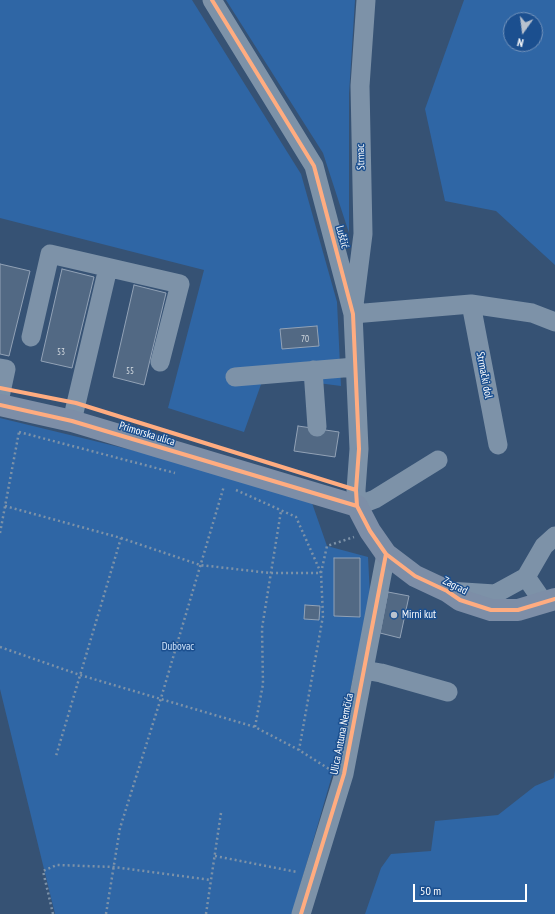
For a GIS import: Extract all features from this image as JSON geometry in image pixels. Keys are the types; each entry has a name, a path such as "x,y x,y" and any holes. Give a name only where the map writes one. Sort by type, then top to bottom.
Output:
{"main road":[{"name":"Primorska ulica","path":"0,405 72,421 357,506"},
{"name":"Zagrad","path":"357,506 370,531 386,554 415,576 447,591 460,600 491,610 518,610 549,601"}],"street":[{"name":"Luščić","path":"212,0 314,166 353,314 359,449 356,490 357,506"},
{"name":"Strmac","path":"353,314 363,234 360,86 366,0"},
{"path":"31,337 50,254 180,284 160,362"},
{"path":"72,421 108,268"},
{"path":"353,314 471,304 532,312 555,322"},
{"name":"Strmački dol","path":"471,304 498,445"},
{"path":"235,377 355,367"},
{"path":"0,368 6,370 0,397"},
{"path":"313,370 317,427"},
{"path":"357,506 375,499 438,460"},
{"path":"447,591 495,594 526,577 544,546 555,536"},
{"name":"Ulica Antuna Nemčića","path":"302,914 336,771 364,670 386,554"},
{"path":"526,577 549,601"},
{"path":"364,670 381,673 448,692"}],"path":[{"path":"0,533 23,409"},
{"path":"19,432 178,474"},
{"path":"106,914 120,828 225,486 217,484"},
{"path":"233,489 296,517 321,573"},
{"path":"5,506 121,538 200,565 270,573 321,573"},
{"path":"255,727 263,684 262,628 281,511"},
{"path":"299,750 323,616 321,573 327,546 370,531"},
{"path":"56,756 121,538"},
{"path":"0,647 80,675 255,727 336,771"},
{"path":"326,775 336,771"},
{"path":"206,914 221,813"},
{"path":"215,856 297,872 300,865"},
{"path":"53,914 42,871 57,865 114,867 211,880"}],"green space":[{"path":"0,0 192,0 301,174 337,302 341,386 264,376 244,432 168,408 204,270 0,218"},
{"path":"226,0 355,0 349,94 349,233 323,153"},
{"path":"464,0 555,0 555,265 496,211 445,201 425,109"},
{"name":"Dubovac","path":"0,418 185,463 312,503 327,546 368,557 370,596 333,772 292,914 55,914 0,689"},
{"path":"555,770 555,914 365,914 381,868 391,854 431,851 435,821 498,815 535,786 554,778"}],"building":[{"path":"0,264 30,271 9,356 0,354"},
{"path":"62,269 94,277 72,368 41,361"},
{"path":"134,285 166,293 144,385 113,377"},
{"path":"317,326 319,346 282,349 280,329"},
{"path":"298,426 339,432 335,457 294,451"},
{"path":"334,558 360,558 360,617 334,616"},
{"name":"Mirni kut","path":"388,592 409,596 400,638 380,633"},
{"path":"305,605 320,606 319,620 304,619"}],"cycle path":[{"path":"212,0 314,166 353,314 359,449 356,490 357,506 370,531 386,554 415,576 447,591 460,600 491,610 518,610 555,599"},
{"path":"0,388 76,403 356,490"},
{"path":"0,405 72,421 357,506"},
{"path":"301,914 344,774 386,554"}],"place":[{"name":"Mirni kut","path":"394,615"}]}
